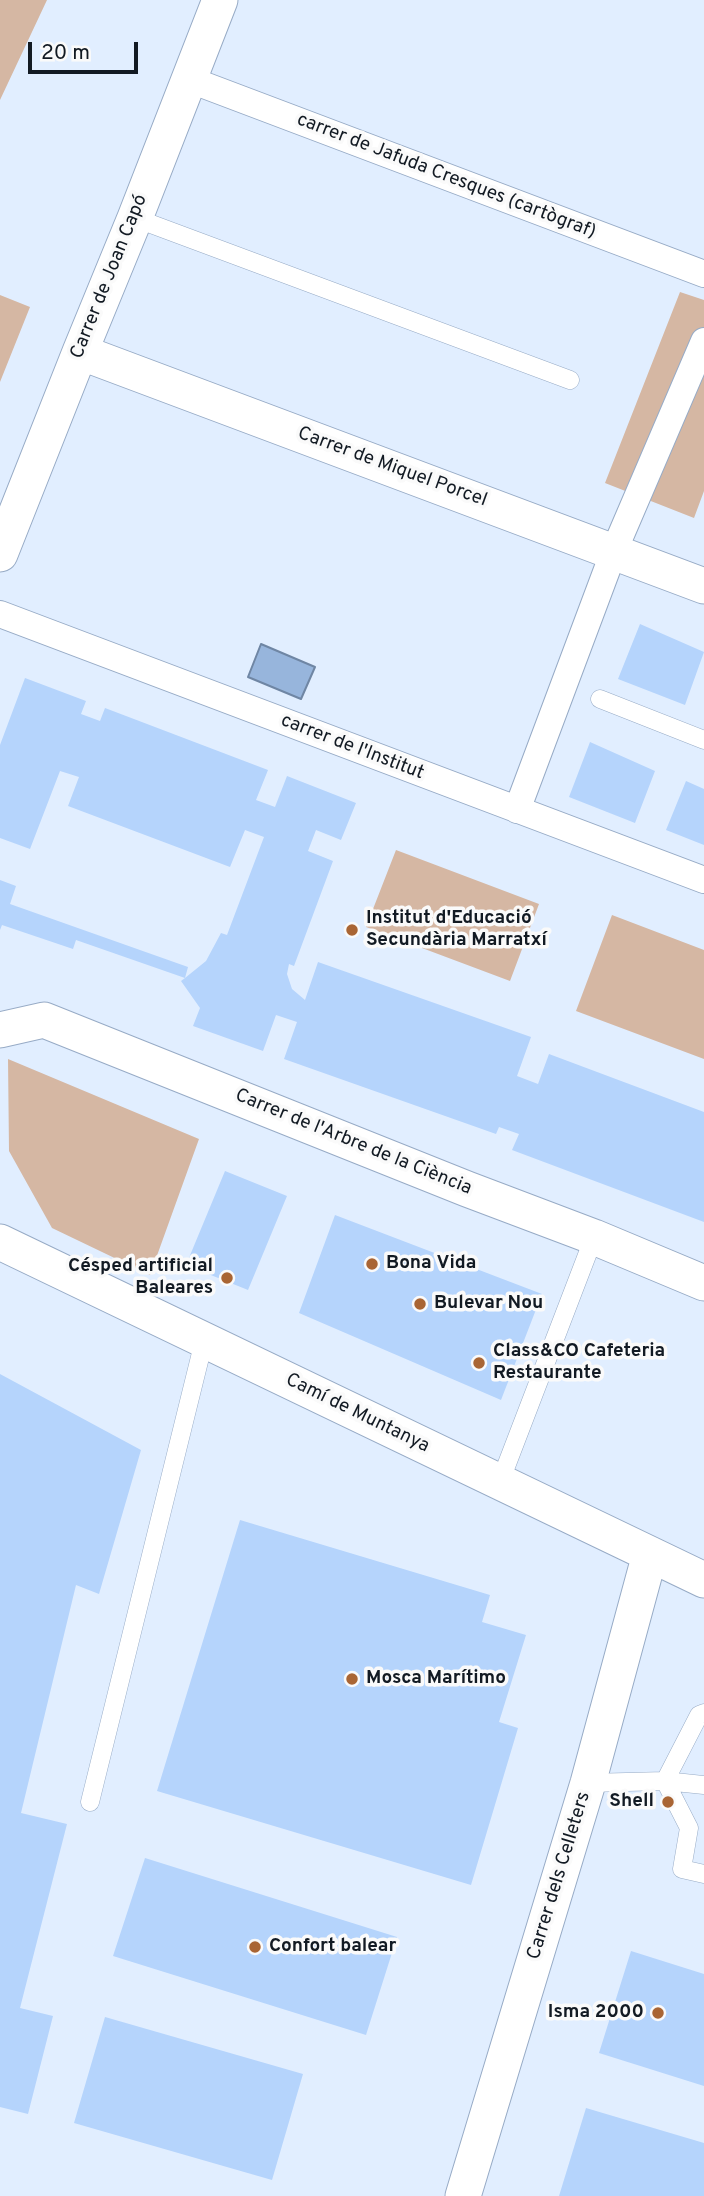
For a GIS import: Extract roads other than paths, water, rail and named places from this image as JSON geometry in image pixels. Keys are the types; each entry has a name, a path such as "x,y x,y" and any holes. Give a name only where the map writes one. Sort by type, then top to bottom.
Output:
{"street":[{"name":"Carrer de Joan Capó","path":"0,554 220,0"},
{"name":"carrer de Jafuda Cresques (cartògraf)","path":"188,79 704,274"},
{"path":"517,810 614,551 704,341"},
{"name":"Carrer de Miquel Porcel","path":"80,352 704,586"},
{"name":"carrer de l'Institut","path":"0,614 704,880"},
{"name":"Carrer de l'Arbre de la Ciència","path":"0,1030 44,1020 704,1283"},
{"name":"Camí de Muntanya","path":"4,1238 204,1341 704,1580"},
{"name":"Carrer dels Celleters","path":"463,2196 588,1783 650,1554"}],"lane":[{"path":"135,218 570,380"},
{"path":"600,699 704,740"},
{"path":"500,1482 594,1237"},
{"path":"90,1802 204,1341"},
{"path":"665,1781 699,1715 704,1713"},
{"path":"588,1783 665,1781 704,1785"},
{"path":"665,1781 689,1828 682,1868 704,1874"}],"water":[{"path":"261,644 315,667 301,699 248,677"}],"place":[{"name":"Institut d'Educació Secundària Marratxí","path":"352,930"},
{"name":"Bona Vida","path":"372,1264"},
{"name":"Césped artificial Baleares","path":"227,1278"},
{"name":"Bulevar Nou","path":"420,1304"},
{"name":"Class&CO Cafeteria Restaurante","path":"479,1363"},
{"name":"Mosca Marítimo","path":"352,1679"},
{"name":"Shell","path":"668,1802"},
{"name":"Confort balear","path":"255,1947"},
{"name":"Isma 2000","path":"658,2013"}]}
